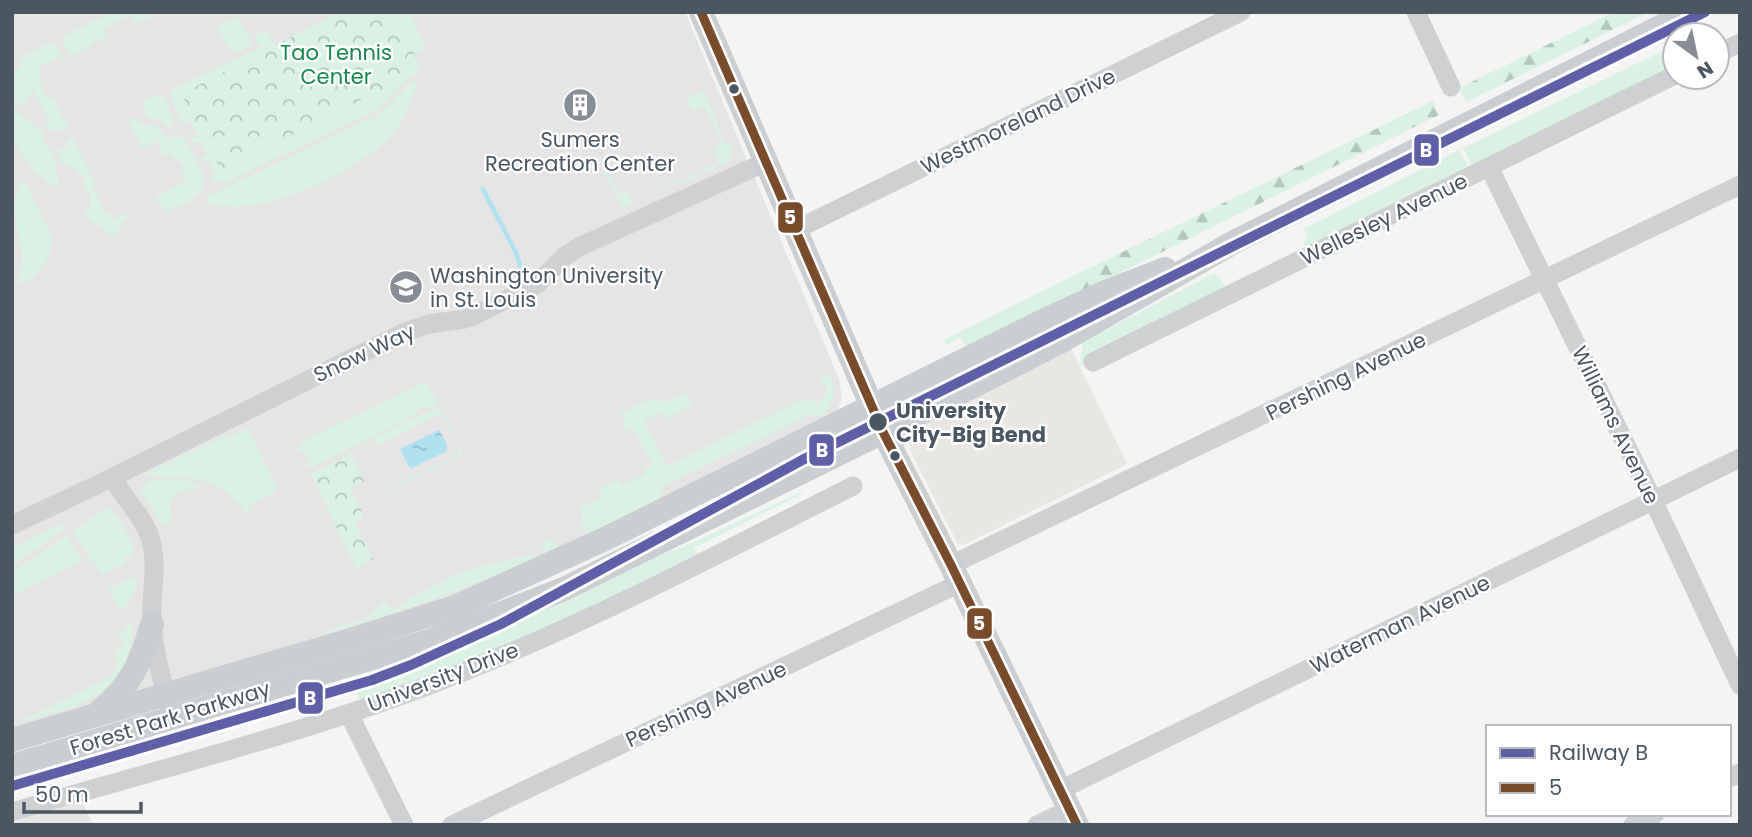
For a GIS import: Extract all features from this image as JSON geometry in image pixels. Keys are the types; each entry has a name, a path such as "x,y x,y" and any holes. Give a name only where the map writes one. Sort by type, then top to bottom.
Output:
{"main road":[{"path":"701,12 883,432 1069,808"},
{"name":"Forest Park Parkway","path":"12,740 96,714 169,705 432,640 503,614 575,583 883,432 1079,332 1236,241 1690,12"},
{"name":"Forest Park Parkway","path":"12,766 169,705 350,640 455,607 597,543 1106,292 1236,241"},
{"path":"96,714 117,696 132,677 143,656 152,624"}],"street":[{"name":"Westmoreland Drive","path":"795,230 1241,12"},
{"path":"1416,12 1451,87"},
{"name":"Wellesley Avenue","path":"1093,362 1661,82"},
{"name":"Snow Way","path":"12,525 405,332 429,324 475,315 537,284 579,247 766,162"},
{"name":"Williams Avenue","path":"1489,167 1653,500 1740,685"},
{"name":"Pershing Avenue","path":"452,825 1740,185"},
{"name":"Waterman Avenue","path":"1037,825 1653,500 1740,458"},
{"path":"112,478 143,522 152,547 155,571 152,624 169,705"},
{"name":"University Drive","path":"12,812 349,714 488,662 853,486"},
{"path":"349,714 404,825"},
{"path":"1633,825 1651,816"}],"shaded area":[{"name":"Washington University in St. Louis","path":"12,12 685,12 839,379 842,397 840,405 834,414 482,586 12,732"},
{"path":"1071,348 1127,464 963,545 958,544 911,452 908,440 910,432"},
{"path":"83,802 93,825 12,825 12,823"}],"green space":[{"path":"113,12 156,14 136,23 131,15 103,28 107,37 70,56 63,42 64,36"},
{"name":"Tao Tennis Center","path":"340,12 393,12 420,65 416,67 418,71 221,171 181,94"},
{"path":"393,12 409,12 425,45 423,50 415,54"},
{"path":"1614,12 1649,12 1466,102 1459,88"},
{"path":"238,17 252,44 236,53 227,47 217,27"},
{"path":"266,30 275,46 181,94 221,171 418,71 419,73 407,79 377,110 223,184 221,180 213,182 211,177 216,173 209,160 202,162 201,158 207,154 199,141 194,143 191,140 197,135 190,122 181,123 170,93 173,89 260,48 254,36"},
{"path":"51,43 56,44 62,56 39,67 42,75 39,77 44,93 50,99 53,97 68,123 67,128 59,131 45,126 49,121 34,90 20,106 12,99 12,75 20,67 21,57"},
{"path":"1661,52 1661,73 1473,167 1463,148"},
{"path":"415,80 417,85 394,133 378,148 333,177 280,199 253,205 228,207 207,203 206,198 211,195 381,113"},
{"path":"704,90 724,143 729,142 733,151 729,155 731,160 641,200 719,162 714,148 721,143 705,106 692,111 686,98"},
{"path":"157,95 165,97 174,123 170,128 160,120 147,117 143,110 144,101"},
{"path":"1433,101 1439,115 1073,296 1065,280"},
{"path":"12,107 42,132 45,143 54,155 59,186 42,178 22,156 12,130"},
{"path":"128,119 156,126 165,136 183,137 203,175 202,190 197,196 167,212 162,207 156,196 186,182 182,174 184,168 172,153 164,157 157,141 142,148"},
{"path":"72,138 77,140 75,144 95,184 92,186 106,215 109,213 113,220 126,213 128,217 119,225 121,230 112,236 86,217 84,213 90,207 91,200 83,178 77,170 61,162 59,150 68,146 66,141"},
{"path":"1459,150 1468,167 1307,249 1303,241 1308,238 1304,229"},
{"path":"606,169 618,194 627,191 634,203 622,208 604,173"},
{"path":"24,179 51,234 51,250 46,262 34,277 19,285 22,259 15,207 18,188"},
{"path":"1215,273 1226,289 1080,366 1083,342"},
{"path":"1065,280 1073,296 966,346 960,338 946,345 943,340"},
{"path":"825,373 832,383 833,397 824,414 807,416 664,486 659,499 589,534 583,527 580,505 587,505 603,497 599,489 618,480 621,486 646,474 644,469 652,465 633,428 627,431 621,413 653,398 655,402 661,400 663,403 686,393 692,405 665,419 661,412 644,421 667,466 804,399 819,403 827,393 826,384 821,382"},
{"path":"423,383 429,385 437,401 436,405 422,407 415,415 405,418 406,420 308,469 305,451 300,452 299,443"},
{"path":"439,407 443,412 462,453 461,455 395,487 456,455 459,448 442,413 377,446 373,439"},
{"path":"248,428 277,488 273,490 274,493 248,505 250,512 246,514 225,491 214,484 190,478 146,476 147,473 224,436 234,436"},
{"path":"351,454 364,481 350,488 364,515 355,523 373,559 356,568 311,474"},
{"path":"184,480 203,485 175,493 170,504 172,519 169,524 161,524 141,490 148,481"},
{"path":"801,492 802,494 694,548 697,554 541,631 483,656 361,701 347,676 649,558 681,548"},
{"path":"108,507 122,522 134,549 131,555 124,559 126,563 101,574 73,531"},
{"path":"60,524 64,530 12,565 12,548"},
{"path":"67,535 82,561 12,596 12,572"},
{"path":"551,540 559,547 501,573 412,607 321,635 325,631 363,620 385,601 394,610 429,588 464,572 500,561 541,555 543,541"},
{"path":"131,578 138,579 130,601 120,611 109,589"},
{"path":"132,623 129,651 121,671 110,685 83,703 17,723 111,677 117,665 115,649 123,645 118,633 128,628 126,624"}],"water":[{"path":"439,430 447,445 447,451 410,469 400,449"}],"waterway":[{"path":"483,189 517,255 520,266 518,274"}],"rail line":[{"name":"B","path":"12,786 372,680 501,624 806,458 1705,12"}],"transit line":[{"name":"5","path":"701,12 883,432 951,565 1077,825"}],"place":[{"name":"Sumers Recreation Center","path":"580,105"},
{"name":"Washington University in St. Louis","path":"406,287"},
{"name":"University City-Big Bend","path":"878,422"}]}
